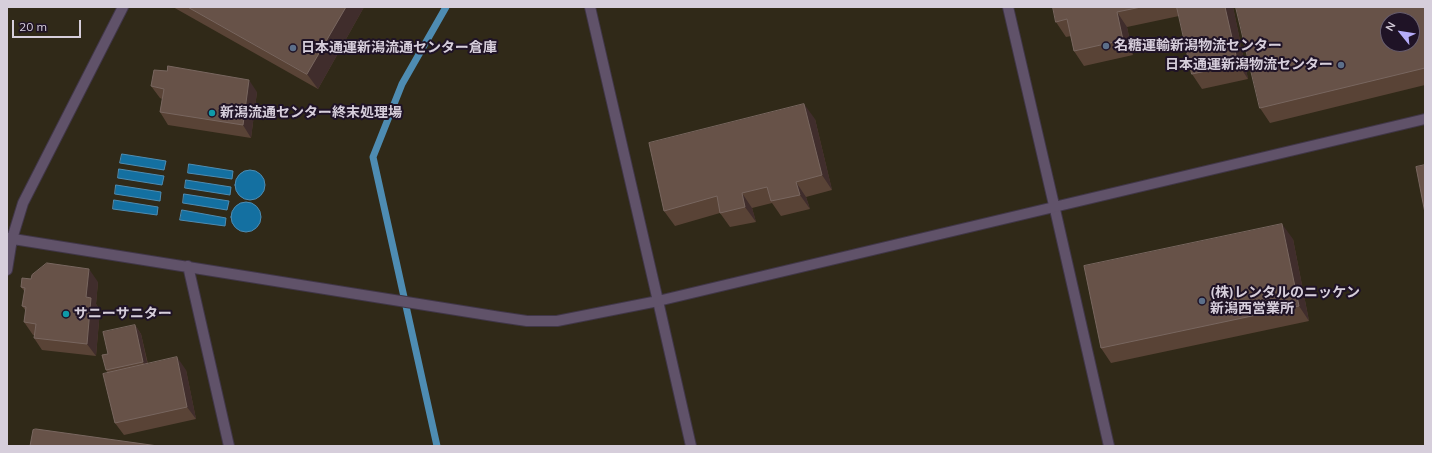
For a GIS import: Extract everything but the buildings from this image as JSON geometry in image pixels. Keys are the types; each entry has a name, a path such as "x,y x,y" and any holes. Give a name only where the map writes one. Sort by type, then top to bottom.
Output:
{"street":[{"path":"7,270 10,238 33,180 123,7"},
{"path":"590,7 691,446"},
{"path":"1008,7 1109,446"},
{"path":"10,238 434,307 527,321 557,321 658,300 906,243 1054,205 1425,119"},
{"path":"188,266 229,446"}],"shaded area":[{"path":"7,7 1425,7 1425,446 7,446"}],"water":[{"path":"122,154 166,161 164,170 120,163"},
{"path":"189,164 233,171 232,179 188,173"},
{"path":"119,169 164,176 162,185 118,178"},
{"path":"250,170 261,174 265,185 261,196 250,200 239,196 235,185 239,174"},
{"path":"186,180 231,187 230,195 185,188"},
{"path":"116,185 161,192 160,201 115,194"},
{"path":"184,194 229,201 227,210 183,203"},
{"path":"114,200 158,207 157,215 113,209"},
{"path":"246,202 257,206 261,217 257,228 246,232 235,228 231,217 235,206"},
{"path":"182,210 226,218 225,226 180,220"}],"waterway":[{"path":"437,446 373,157 402,84 446,7"}],"place":[{"name":"名糖運輸新潟物流センター","path":"1106,46"},
{"name":"日本通運新潟流通センター倉庫","path":"293,48"},
{"name":"日本通運新潟物流センター","path":"1341,65"},
{"name":"新潟流通センター終末処理場","path":"212,113"},
{"name":"(株)レンタルのニッケン 新潟西営業所","path":"1202,301"},
{"name":"サニーサニター","path":"66,314"}]}
